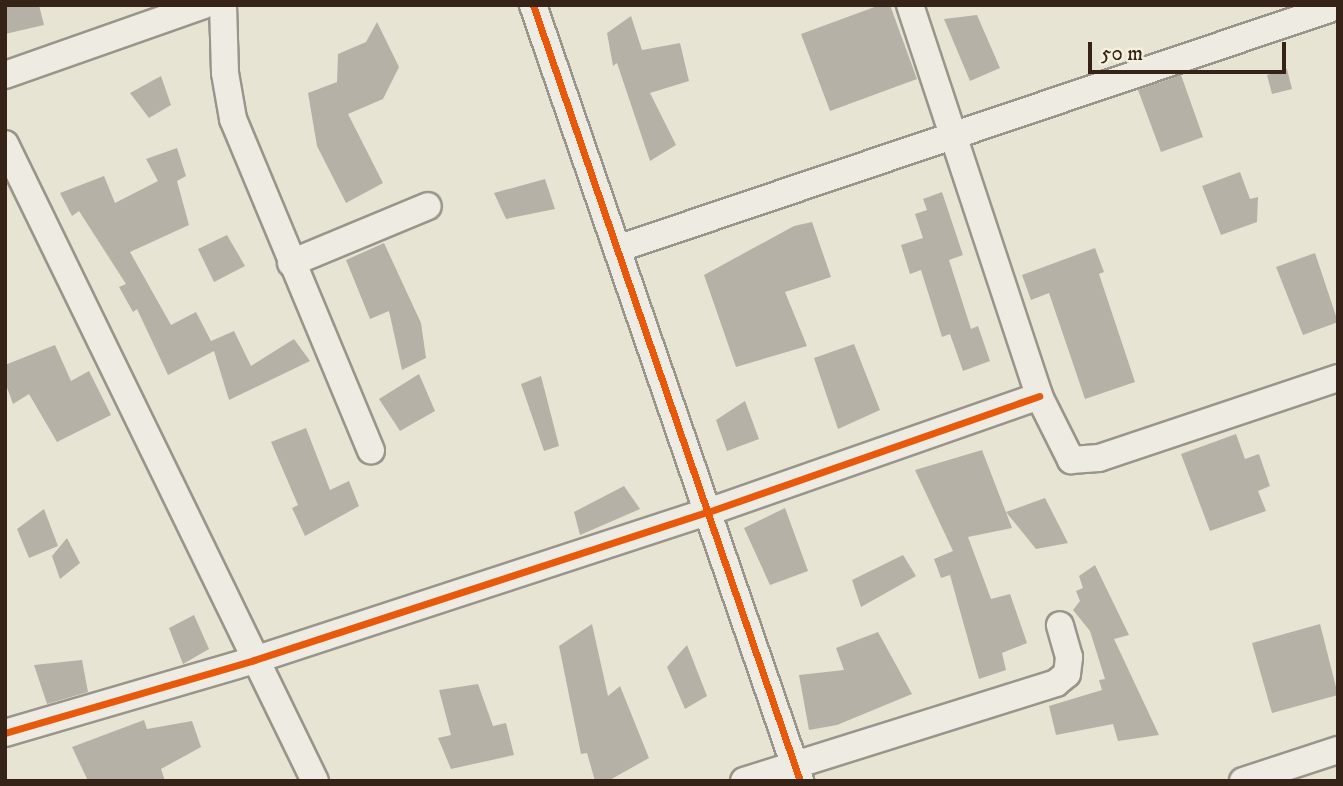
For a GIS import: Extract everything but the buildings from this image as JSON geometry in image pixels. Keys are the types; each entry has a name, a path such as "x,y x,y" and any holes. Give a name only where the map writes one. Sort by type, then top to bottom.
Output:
{"street":[{"path":"5,75 204,5"},
{"path":"223,5 225,73 233,119 371,450"},
{"path":"533,5 797,772"},
{"path":"910,5 1039,396 1072,460 1085,459 1338,378"},
{"path":"617,249 1338,6"},
{"path":"5,144 315,781"},
{"path":"291,263 428,206"},
{"path":"5,733 254,660 708,512 1039,396"},
{"path":"744,781 797,772 1056,683 1068,674 1069,657 1060,625"},
{"path":"1243,781 1338,750"}],"cycle path":[{"path":"533,5 800,781"},
{"path":"5,733 254,660 708,512 1039,396"}]}
